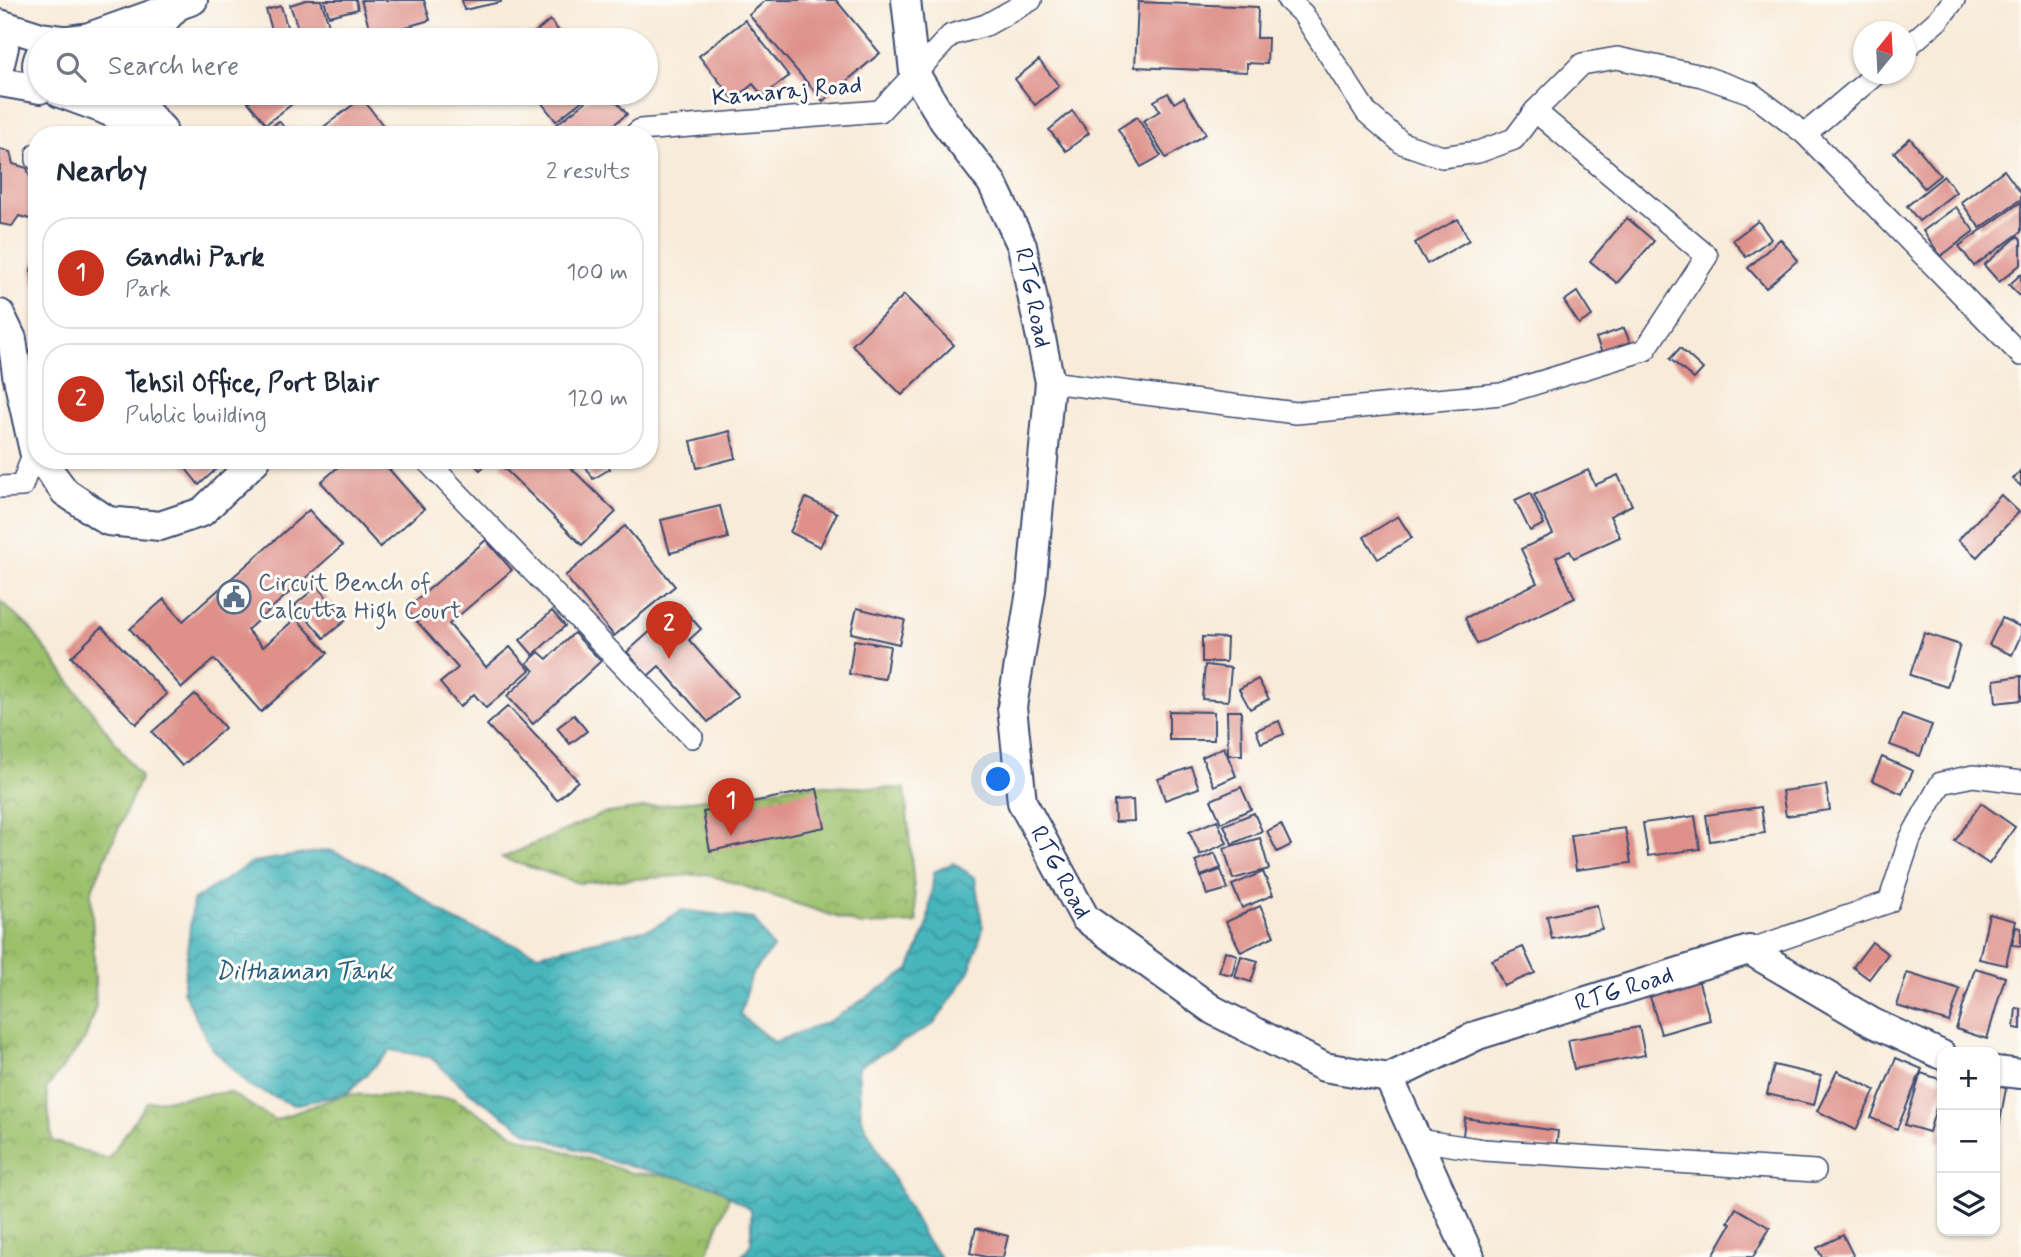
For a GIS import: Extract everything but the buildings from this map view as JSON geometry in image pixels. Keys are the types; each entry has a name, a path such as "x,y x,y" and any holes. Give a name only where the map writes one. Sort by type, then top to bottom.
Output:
{"main road":[{"name":"RTG Road","path":"906,0 914,72 944,121 992,183 1022,246 1050,382 1031,591 1012,707 1022,802 1085,918 1213,1010 1324,1067 1389,1078 1478,1035 1749,950"},
{"path":"113,28 182,2"},
{"path":"158,28 182,2"},
{"path":"0,24 28,33"},
{"path":"0,30 4,47 0,64"},
{"path":"0,82 28,87"},
{"path":"93,105 140,126"},
{"path":"139,105 158,126"},
{"path":"0,314 12,339 16,374 28,420"},
{"path":"48,469 65,492 108,521 160,526 202,512 247,469"},
{"path":"1749,950 1873,1023 1937,1053"},
{"path":"2000,1072 2021,1074"},
{"path":"1389,1078 1470,1257"}],"street":[{"name":"Kamaraj Road","path":"658,129 880,111 951,35 986,25 1031,0"},
{"path":"1289,0 1303,14 1367,113 1402,143 1442,157 1478,152 1514,139 1535,111 1582,64 1617,58 1702,76 1751,93 1805,134 2021,355"},
{"path":"1916,39 1938,20 1954,0"},
{"path":"1805,134 1864,84"},
{"path":"1050,382 1296,413 1501,394 1645,350 1707,256 1535,111"},
{"path":"0,487 22,486 30,469"},
{"path":"435,469 692,737"},
{"path":"1749,950 1889,902 1910,839 1941,783 1973,776 2021,782"},
{"path":"1417,1140 1484,1150 1815,1171"}],"green space":[{"path":"0,601 29,627 141,777 91,891 96,1006 85,1039 46,1089 52,1141 108,1159 147,1102 229,1092 275,1120 346,1094 453,1098 517,1136 632,1173 700,1178 732,1189 706,1257 0,1257"},
{"path":"801,785 905,789 917,923 861,925 707,874 579,883 502,858 602,814"}],"water":[{"name":"Dilthaman Tank","path":"329,850 389,875 455,921 538,954 653,928 682,910 754,919 773,948 752,974 740,1015 774,1042 830,1021 909,970 927,927 934,872 953,863 975,878 983,929 968,974 934,1024 858,1067 861,1118 926,1240 940,1257 741,1257 751,1244 751,1210 714,1186 617,1163 529,1133 469,1092 430,1057 391,1050 346,1094 293,1105 249,1086 210,1046 183,991 193,900 253,862"}],"place":[{"name":"Circuit Bench of Calcutta High Court","path":"234,597"},
{"name":"Tehsil Office, Port Blair","path":"669,659"},
{"name":"Gandhi Park","path":"731,836"}]}
